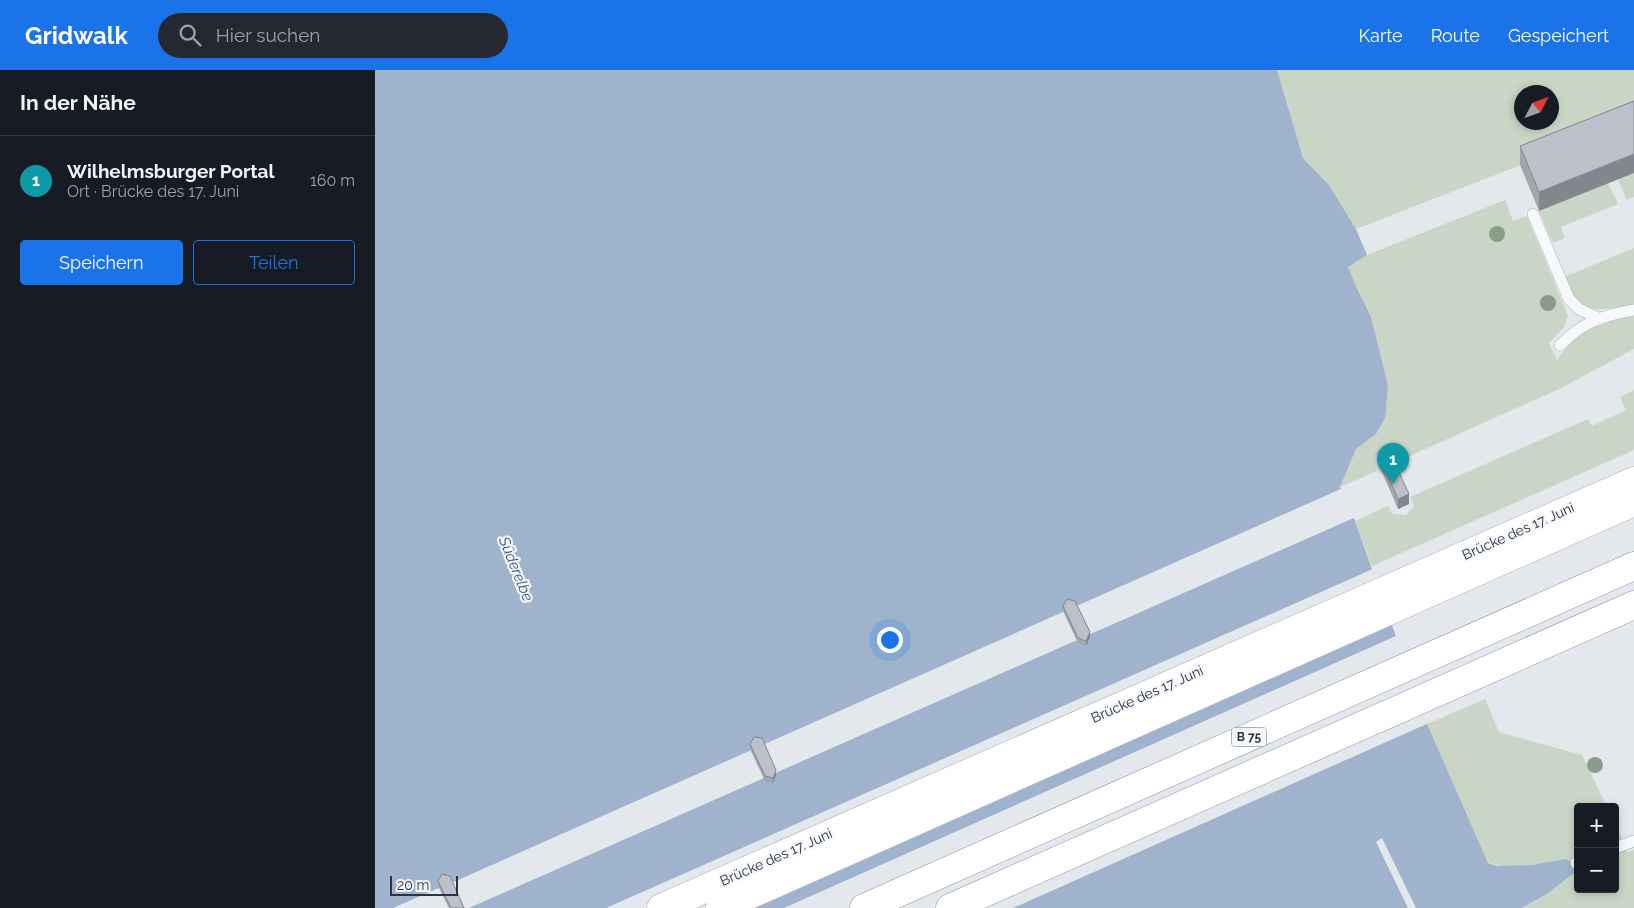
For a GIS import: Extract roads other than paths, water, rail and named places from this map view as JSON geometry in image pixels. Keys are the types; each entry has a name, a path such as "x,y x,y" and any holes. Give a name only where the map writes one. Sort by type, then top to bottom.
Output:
{"main road":[{"name":"Brücke des 17. Juni","path":"661,908 1630,493"},
{"name":"Brücke des 17. Juni","path":"720,908 1630,493"},
{"name":"B 75","path":"864,908 1634,566"},
{"name":"B 75","path":"950,908 1634,605"}],"lane":[{"path":"1533,214 1569,299 1579,309 1598,318"},
{"path":"1561,345 1576,330 1598,318 1634,310"},
{"path":"1619,847 1634,841"}],"water":[{"name":"Süderelbe","path":"375,70 1277,70 1303,158 1329,185 1356,229 1367,255 1348,267 1371,317 1388,386 1385,418 1376,434 1356,449 1340,487 1355,521 1427,724 1488,863 1497,866 1532,865 1565,859 1574,862 1574,873 1547,894 1521,908 375,908"}],"place":[{"name":"Wilhelmsburger Portal","path":"1393,484"}]}
